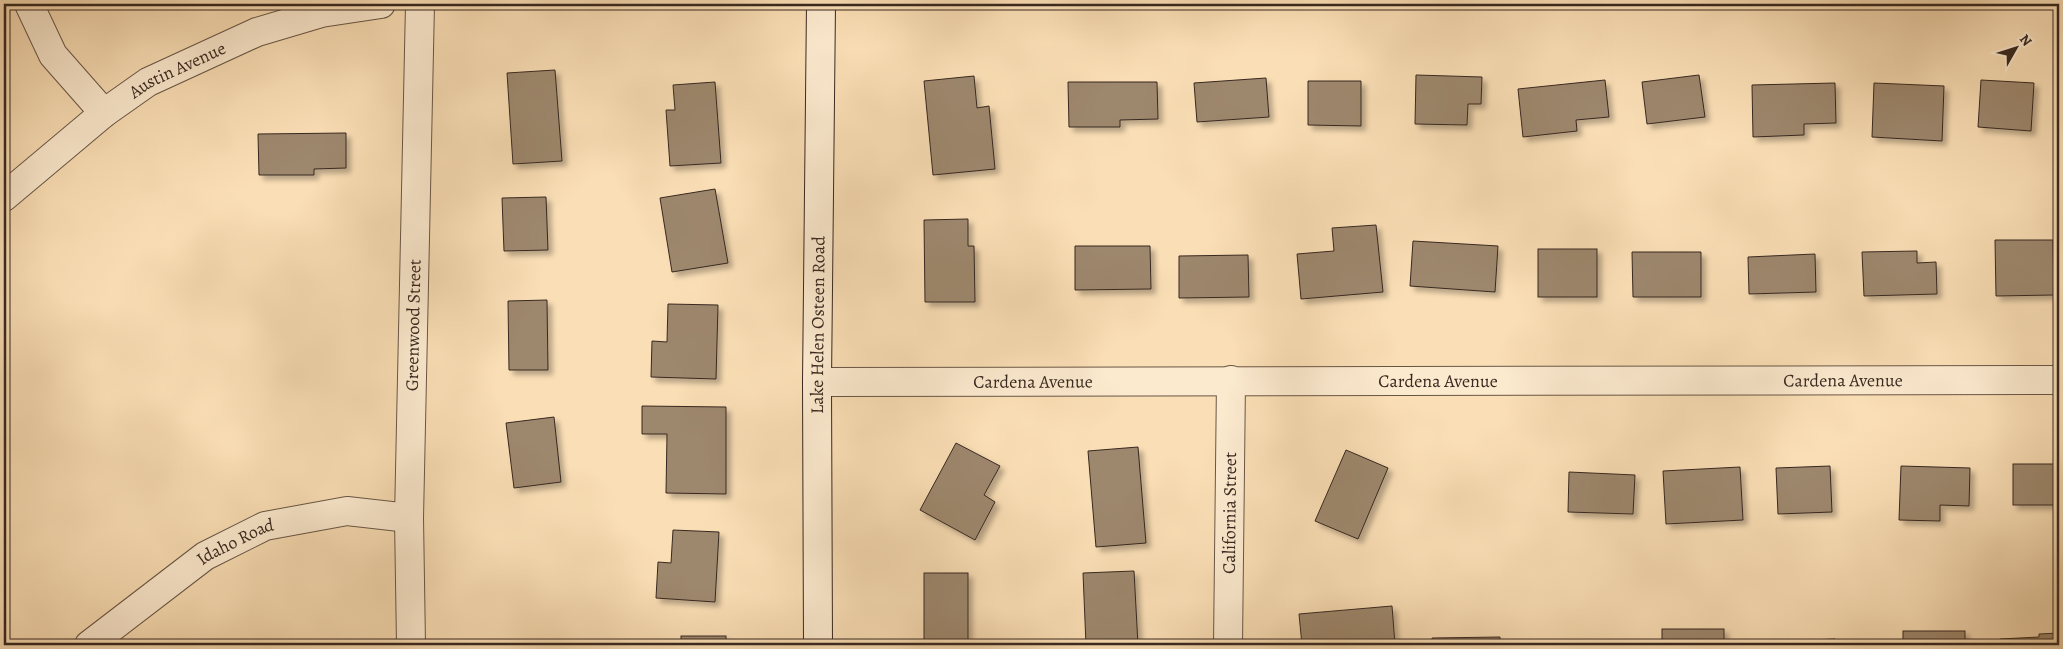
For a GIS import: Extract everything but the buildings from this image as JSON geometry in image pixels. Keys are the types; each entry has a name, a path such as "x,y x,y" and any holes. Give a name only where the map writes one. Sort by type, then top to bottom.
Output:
{"street":[{"path":"29,4 53,55 104,113"},
{"name":"Austin Avenue","path":"4,197 104,113 148,82 257,32 321,13 381,4"},
{"name":"Greenwood Street","path":"411,645 409,518 420,4"},
{"name":"Lake Helen Osteen Road","path":"818,645 817,382 821,4"},
{"name":"California Street","path":"1228,645 1231,380"},
{"name":"Cardena Avenue","path":"817,382 2059,380"},
{"name":"Idaho Road","path":"89,645 205,556 265,526 347,511 409,518"}]}
